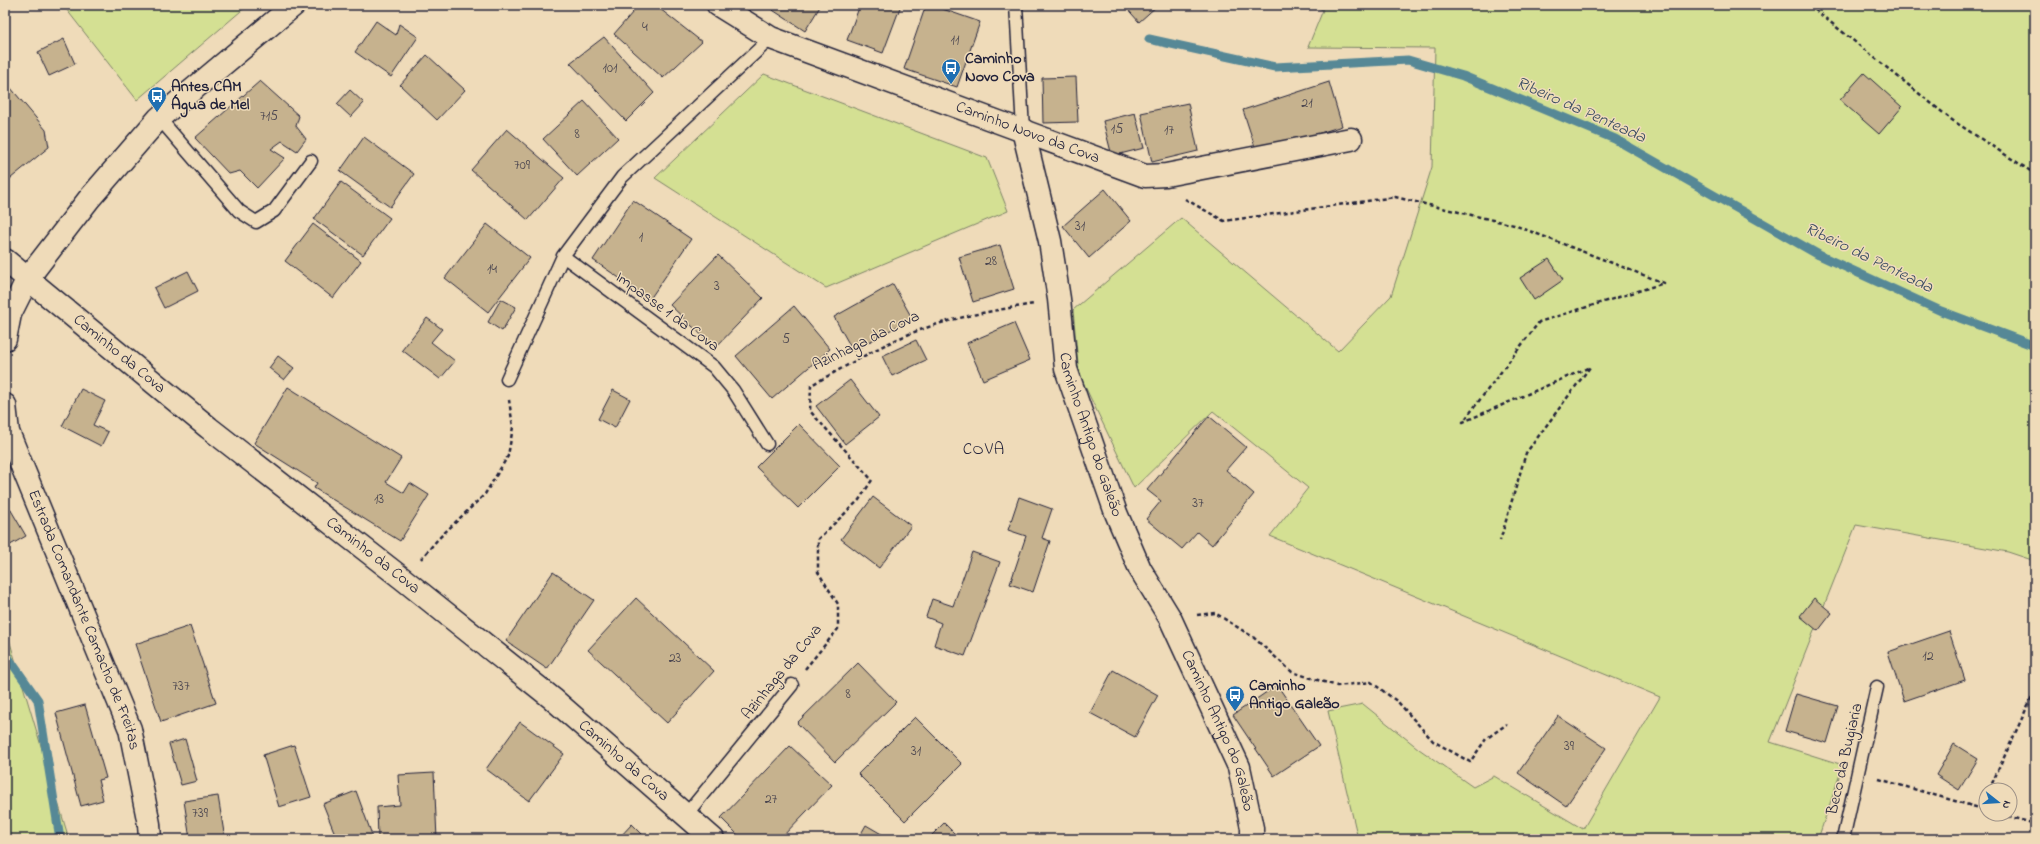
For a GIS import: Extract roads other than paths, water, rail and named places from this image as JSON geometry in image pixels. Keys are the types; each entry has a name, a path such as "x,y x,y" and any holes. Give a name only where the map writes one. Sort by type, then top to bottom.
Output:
{"street":[{"path":"5,339 10,314 28,278 89,199 159,118 294,5"},
{"name":"Caminho Novo da Cova","path":"718,5 771,38 1145,176 1153,177 1351,139"},
{"name":"Caminho Antigo do Galeão","path":"1023,130 1050,241 1060,299 1066,369 1116,513 1140,569 1170,618 1239,767 1252,828 1252,839"},
{"name":"Caminho da Cova","path":"5,260 209,428 403,579 553,699 713,839"},
{"name":"Estrada Comandante Camacho de Freitas","path":"5,405 8,432 130,729 149,824 150,839"}],"lane":[{"name":"Caminho Antigo do Galeão","path":"1016,5 1023,130"},
{"path":"507,379 563,256 622,177 771,38"},
{"path":"159,118 239,211 256,222 274,211 311,161"},
{"name":"Impasse 1 da Cova","path":"563,256 714,367 733,390 767,444"},
{"name":"Azinhaga da Cova","path":"685,816 792,685"},
{"name":"Beco da Bugiaria","path":"1843,839 1877,687"}],"waterway":[{"name":"Ribeiro da Penteada","path":"1149,39 1275,67 1408,60 1463,76 1615,139 1819,255 1941,311 2035,346"},
{"name":"Ribeiro da Penteada","path":"5,653 38,700 60,839"}],"place":[{"name":"Caminho Novo Cova","path":"951,85"},
{"name":"Antes CAM Água de Mel","path":"157,113"},
{"name":"Caminho Antigo Galeão","path":"1235,712"}],"district":[{"name":"COVA","path":"984,449"}]}
